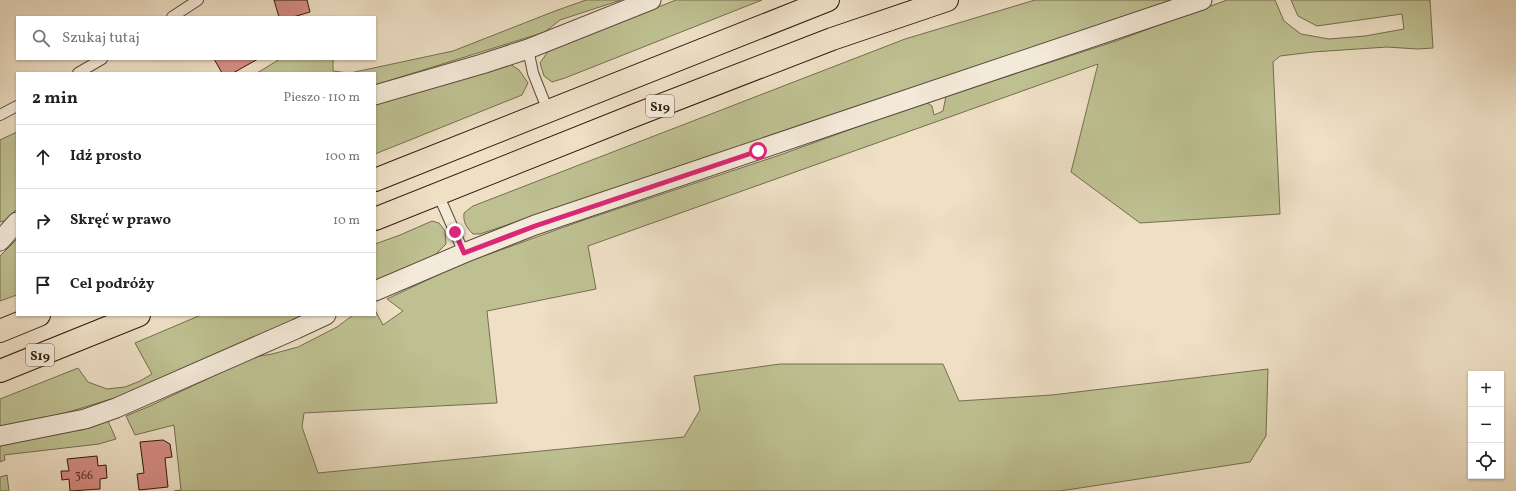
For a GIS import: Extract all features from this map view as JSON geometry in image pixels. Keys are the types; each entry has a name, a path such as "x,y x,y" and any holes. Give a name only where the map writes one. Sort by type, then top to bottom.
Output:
{"highway":[{"path":"376,180 828,0"},
{"name":"S19","path":"376,220 832,40 947,0"},
{"path":"0,331 38,316"},
{"name":"S19","path":"0,372 136,316"}],"street":[{"path":"376,95 528,49 651,0"},
{"path":"376,291 464,253 535,226 1202,0"},
{"path":"0,241 16,223"},
{"path":"0,436 85,419 110,410 184,379 324,316"}],"lane":[{"path":"174,16 198,0"},
{"path":"528,49 533,73 548,111"},
{"path":"80,72 100,60"},
{"path":"0,115 16,107"},
{"path":"438,194 464,253"}],"green space":[{"path":"586,0 621,0 560,20 545,32 376,85 376,72 355,72 453,51"},
{"path":"676,0 762,0 565,78 552,82 544,76 540,63 549,50"},
{"path":"1035,0 1172,0 827,118 480,234 473,234 468,229 464,219 464,213 473,206 905,39"},
{"path":"1227,0 1275,0 1284,21 1301,34 1329,39 1365,36 1404,29 1402,14 1317,26 1298,16 1291,0 1430,0 1433,48 1417,49 1387,47 1313,52 1280,56 1273,62 1280,214 1140,223 1071,172 1098,64 588,246 596,289 487,311 497,403 304,413 302,427 318,473 684,437 700,410 694,376 780,364 943,364 959,401 1052,395 1268,369 1266,436 1250,462 1060,491 174,491 181,490 174,425 135,435 126,416 254,357 298,347 337,327 352,316 376,316 376,312 383,325 403,311 387,299 459,265 581,221 780,155 926,102 932,106 934,115 943,111 946,96 1116,41"},
{"path":"278,60 333,60 333,71 340,72 259,72"},
{"path":"510,64 519,70 528,83 522,95 376,154 376,104"},
{"path":"16,132 16,210 4,221 0,222 0,140"},
{"path":"432,221 439,223 445,231 446,244 429,261 376,283 376,244"},
{"path":"16,240 16,295 0,301 0,256"},
{"path":"199,316 303,316 134,392 49,418 0,426 0,399 78,368 88,382 107,389 125,387 152,374 135,343"},
{"path":"108,421 116,439 99,444 4,455 5,460 0,462 0,445 54,433 81,430"},
{"path":"7,475 9,491 0,491 0,477"}],"building":[{"path":"274,0 307,0 310,12 296,16 279,16"},
{"path":"215,60 256,60 235,72 221,72"},
{"path":"163,440 170,444 172,457 165,458 168,487 139,490 137,474 144,473 140,442"},
{"path":"97,456 98,466 106,465 107,478 100,479 100,489 70,491 69,479 62,480 61,471 69,471 67,459"}],"route":[{"path":"455,232 464,253 535,226 758,151"}]}
